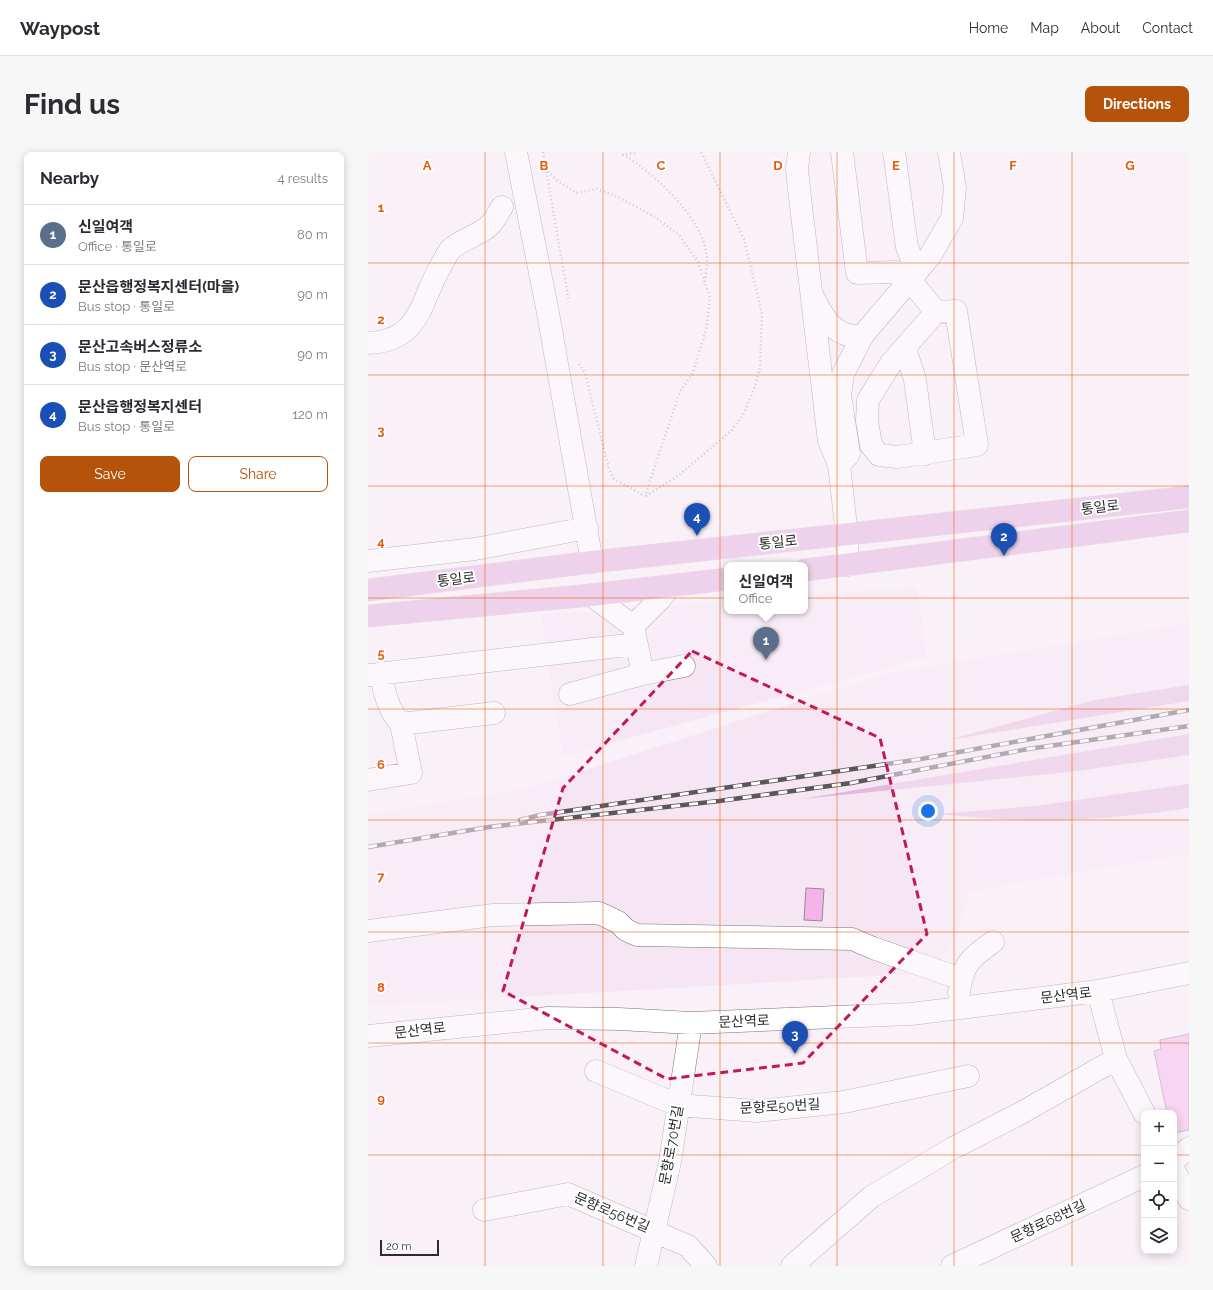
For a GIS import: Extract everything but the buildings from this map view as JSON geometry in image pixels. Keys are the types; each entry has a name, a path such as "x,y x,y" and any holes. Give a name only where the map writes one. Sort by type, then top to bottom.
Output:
{"main road":[{"name":"통일로","path":"368,590 592,562 1189,497"},
{"name":"통일로","path":"808,570 1060,536 1189,521"},
{"name":"통일로","path":"368,616 591,595 724,579"}],"street":[{"path":"516,152 587,528 592,562"},
{"path":"799,152 797,169 829,442 839,465 847,535 848,565"},
{"path":"842,152 857,273 898,272 913,276"},
{"path":"894,152 907,247 913,276 936,312"},
{"path":"839,465 849,454 840,395 843,374 863,335 930,256 952,218 955,188 949,152"},
{"path":"368,343 397,336 410,327 421,313 437,272 451,250 490,226 502,207"},
{"path":"811,290 822,316 838,332 856,336 863,335"},
{"path":"956,311 977,445 897,457 879,455 871,445 867,421 868,400 891,363 936,312 956,311"},
{"path":"905,348 915,380 925,454"},
{"path":"368,561 475,549 587,528"},
{"path":"368,780 411,773 401,724 391,712 375,674 635,635 670,586"},
{"path":"591,595 635,635 643,674"},
{"path":"570,694 643,674 684,666"},
{"path":"401,724 494,713"},
{"path":"368,931 493,915 600,912 618,922 626,930 637,935 852,939 873,948 961,979"},
{"path":"957,1009 961,979 969,961 993,942"},
{"name":"문산역로","path":"368,1036 548,1018 620,1019 691,1023 820,1019 957,1009 1098,992 1189,973"},
{"path":"1098,992 1116,1059 1142,1110"},
{"name":"문향로70번길","path":"646,1266 670,1162 691,1023"},
{"path":"792,1266 872,1197 953,1148 1021,1113 1116,1059"},
{"name":"문향로50번길","path":"596,1071 678,1105 757,1111 844,1102 968,1076"},
{"path":"1177,1158 1189,1148"},
{"path":"1177,1176 1189,1199"},
{"name":"문향로68번길","path":"952,1266 1141,1177"},
{"name":"문향로56번길","path":"484,1210 568,1194 688,1246 706,1266"}],"path":[{"path":"542,152 567,286 569,307"},
{"path":"635,152 623,155 667,188 678,200 701,236 707,258 705,283"},
{"path":"645,496 678,476 732,430 744,413 756,386 760,368 762,314 744,239 701,152"},
{"path":"545,169 558,181 577,193 597,189 618,196 655,217 679,234 698,262 710,298 706,330 692,375 680,391 645,496"},
{"path":"577,361 585,372 609,469 614,479 645,496"}],"highlighted area":[{"path":"692,651 880,738 927,934 803,1063 667,1079 503,991 563,788"}],"shaded area":[{"path":"917,587 927,657 563,756 541,615 724,601 724,614 808,614 808,595"},
{"path":"1189,623 1189,854 970,891 956,940 930,973 368,1006 368,815 532,787 881,675"},
{"path":"1189,685 1189,701 948,740 1095,700"},
{"path":"1189,734 1189,755 1069,772 802,799"},
{"path":"1189,784 1189,808 1128,816 1068,820 1035,820 937,814 1036,806"}],"railway":[{"path":"520,820 540,815 921,759 1189,710"},
{"path":"368,847 489,827 719,801 851,783 1028,749 1189,726"}],"place":[{"name":"문산읍행정복지센터","path":"697,536"},
{"name":"문산읍행정복지센터(마을)","path":"1004,556"},
{"name":"신일여객","path":"766,660"},
{"name":"문산고속버스정류소","path":"795,1054"}]}
